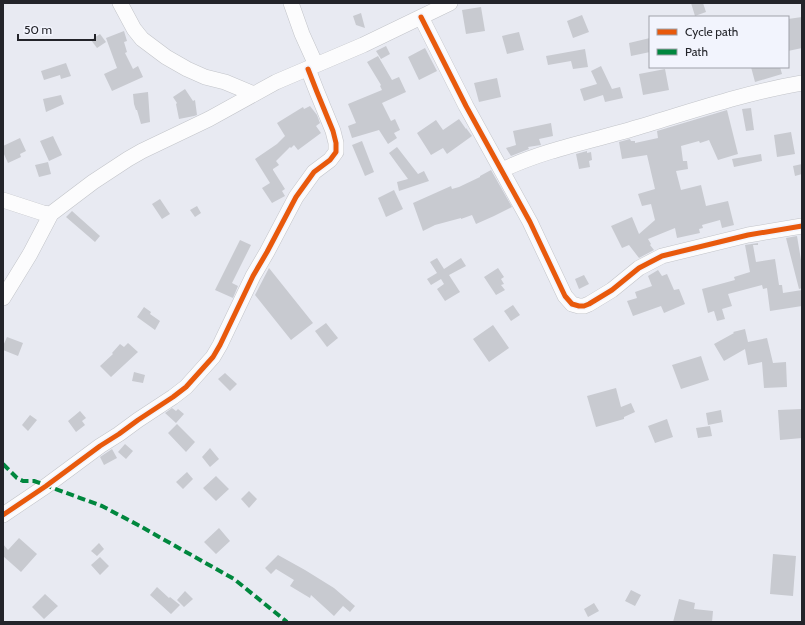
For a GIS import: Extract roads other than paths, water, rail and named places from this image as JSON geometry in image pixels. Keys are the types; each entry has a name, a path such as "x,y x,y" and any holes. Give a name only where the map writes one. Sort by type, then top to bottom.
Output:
{"street":[{"path":"120,3 134,29 142,39 166,57 205,77 225,82 254,94"},
{"path":"3,515 46,486 100,446 173,397 213,358 253,276 296,197 314,172 330,160 336,152 333,131 316,92 312,67 291,3"},
{"path":"3,298 30,254 51,214 82,190 128,159 209,119 276,82 364,45 450,3"},
{"path":"421,18 466,106 533,228 565,296 572,304 579,306 589,304 619,285 639,268 662,256 748,235 802,226"},
{"path":"502,170 543,153 628,130 738,97 777,87 802,83"},
{"path":"3,200 43,213 51,214"}]}
